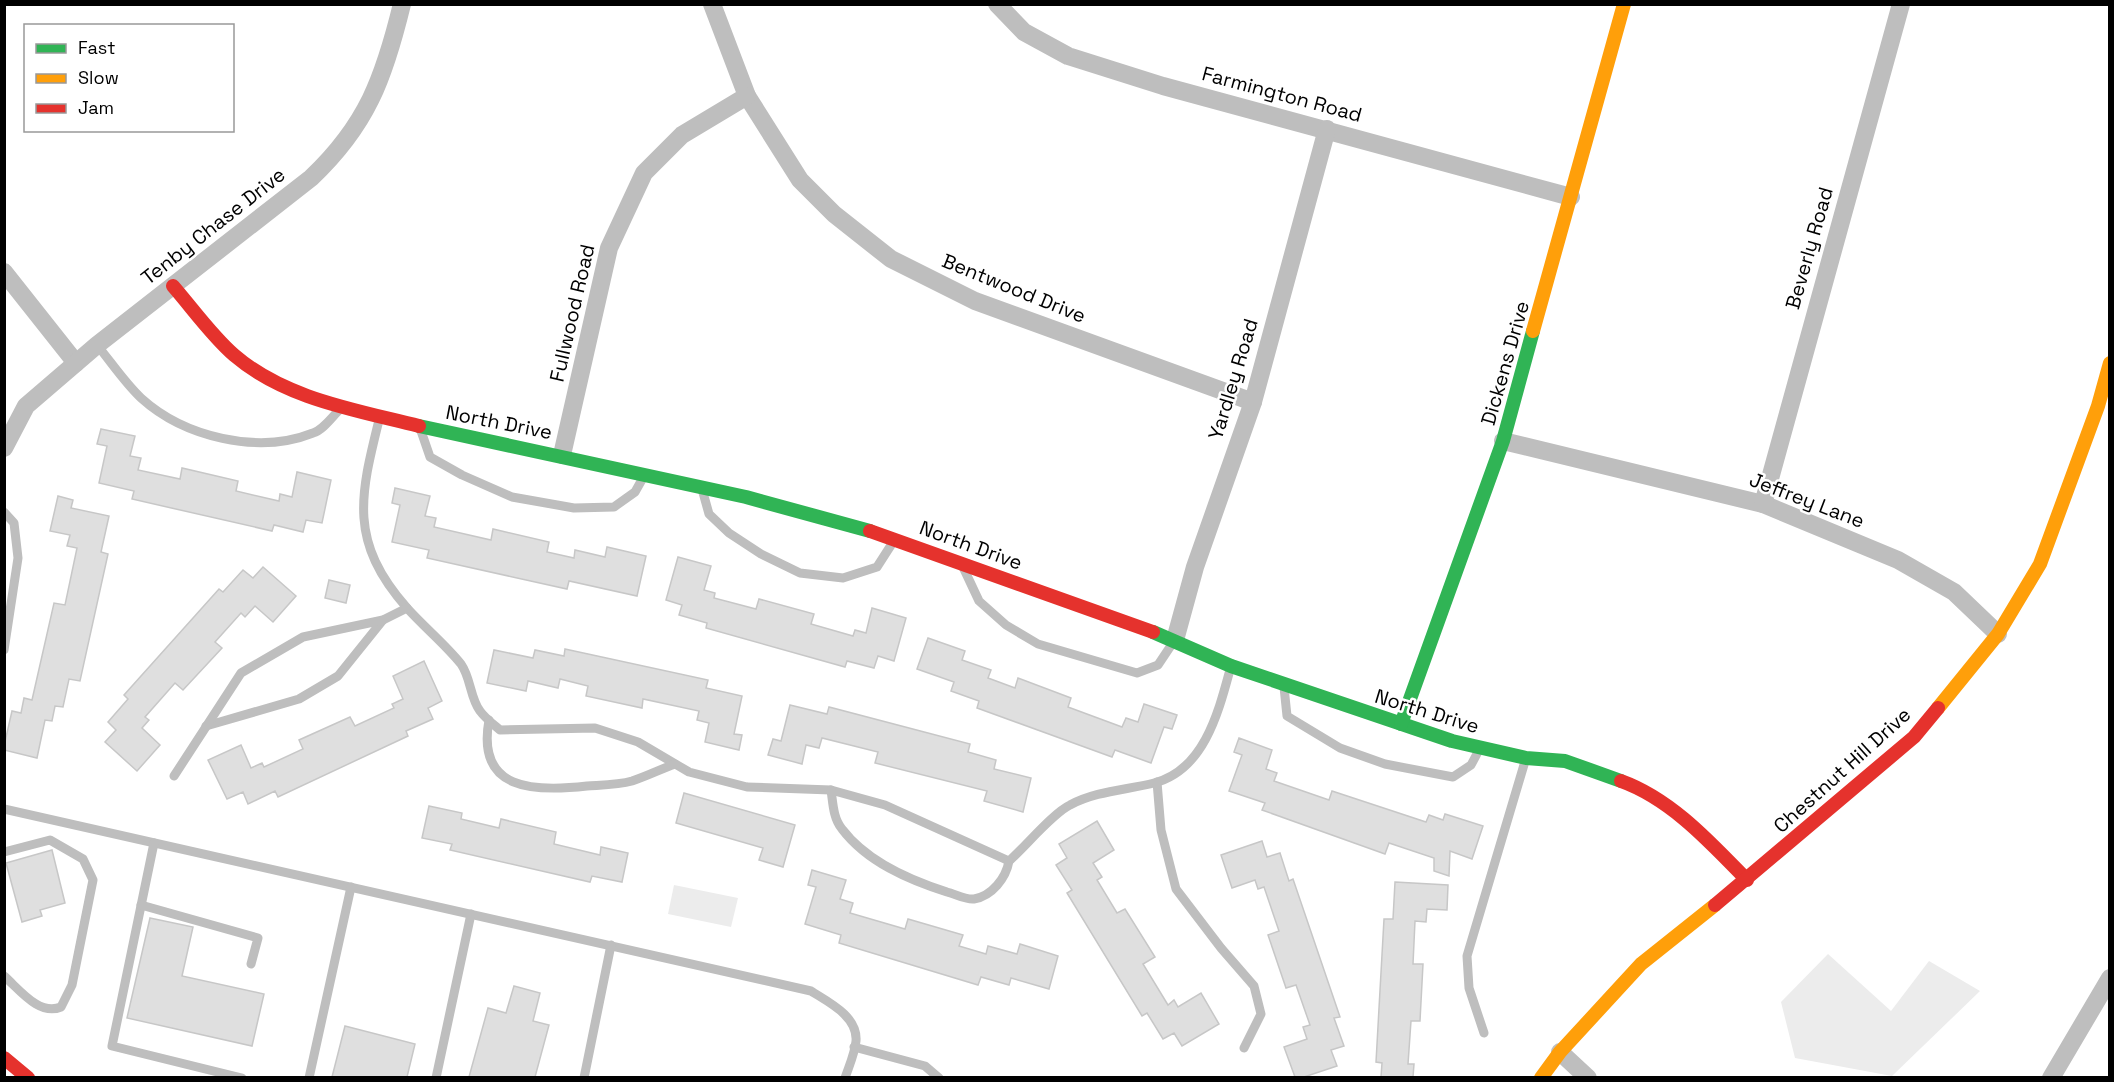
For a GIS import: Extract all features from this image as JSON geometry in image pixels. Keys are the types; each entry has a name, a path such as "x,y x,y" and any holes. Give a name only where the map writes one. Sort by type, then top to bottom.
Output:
{"main road":[{"name":"Dickens Drive","path":"1401,724 1503,441 1624,4"},
{"name":"North Drive","path":"173,286 234,355 258,372 307,397 342,408 419,426 702,487 896,539 1175,640 1231,666 1401,724 1480,748 1526,758 1565,761 1643,789 1702,835 1747,880"},
{"name":"Chestnut Hill Drive","path":"1541,1077 1560,1052 1641,964 1747,880 1914,737 1998,634 2040,564 2103,408 2109,363"},
{"path":"4,1058 28,1077"}],"street":[{"name":"Tenby Chase Drive","path":"4,448 26,406 97,345 310,178 335,154 374,94 388,61 402,4"},
{"name":"Bentwood Drive","path":"712,4 747,96 800,180 834,214 891,259 975,301 1252,402"},
{"name":"Farmington Road","path":"997,4 1024,32 1068,56 1162,86 1571,197"},
{"name":"Beverly Road","path":"1763,504 1901,4"},
{"name":"Fullwood Road","path":"562,455 609,248 644,172 682,135 747,96"},
{"name":"Yardley Road","path":"1175,640 1195,567 1252,402 1327,129"},
{"path":"4,272 76,363"},
{"name":"Jeffrey Lane","path":"1503,441 1763,504 1898,560 1954,592 1998,634"},
{"path":"2051,1077 2109,978"},
{"path":"1560,1052 1588,1077"}],"lane":[{"path":"97,345 141,398 171,418 210,436 243,441 275,442 315,433 342,408"},
{"path":"380,417 364,480 363,529 380,572 407,608 440,639 463,667 479,710 500,730 596,728 638,742 689,772 747,787 831,790 885,805 1009,861"},
{"path":"419,426 430,457 462,475 512,497 574,508 614,507 635,492 645,474"},
{"path":"702,487 710,514 729,533 761,554 800,573 843,578 877,567 896,539"},
{"path":"4,512 14,523 18,558 4,650"},
{"path":"960,562 980,601 1006,625 1038,644 1137,674 1158,665 1175,640"},
{"path":"174,776 241,673 303,637 383,621 407,608"},
{"path":"206,726 299,699 328,682 338,676 383,621"},
{"path":"831,790 835,816 841,828 853,841 889,868 924,884 971,900 983,896 1007,873 1009,861 1068,806 1096,794 1157,782 1191,762 1215,722 1231,666"},
{"path":"1284,684 1287,716 1340,748 1385,764 1453,777 1471,765 1480,748"},
{"path":"489,720 486,740 488,756 499,773 519,784 541,790 630,782 675,764"},
{"path":"1484,1033 1469,988 1467,956 1526,758"},
{"path":"1157,782 1161,830 1176,889 1221,948 1254,986 1261,1014 1244,1048"},
{"path":"4,809 811,991 841,1010 850,1022 856,1040 845,1077"},
{"path":"4,852 50,840 83,859 93,880 72,985 61,1007 51,1011 41,1008 4,976"},
{"path":"154,843 112,1046 242,1077"},
{"path":"309,1077 351,887"},
{"path":"141,906 258,938 251,964"},
{"path":"436,1077 471,914"},
{"path":"584,1077 611,945"},
{"path":"854,1047 925,1066 939,1077"}],"shaded area":[{"path":"674,885 738,898 731,927 668,914"},
{"path":"1828,954 1891,1011 1929,961 1980,991 1892,1076 1795,1058 1781,1002"}],"building":[{"path":"101,429 135,436 130,456 141,458 138,470 180,479 182,468 238,481 236,491 279,501 280,494 292,497 297,472 331,480 322,523 306,520 303,532 274,525 272,531 132,499 134,491 99,483 107,446 97,444"},
{"path":"395,488 430,496 425,516 436,518 434,527 491,540 493,529 549,542 547,552 574,558 575,550 605,557 607,547 646,556 637,596 569,581 567,589 427,558 429,550 392,542 400,505 392,503"},
{"path":"58,496 73,500 71,508 109,516 101,552 108,554 80,681 69,679 63,707 55,706 52,721 45,720 37,758 4,750 4,746 12,711 21,713 24,698 32,700 54,603 65,605 77,548 67,546 70,535 50,531"},
{"path":"678,557 711,566 704,590 715,593 714,598 756,609 759,599 814,614 811,624 853,636 855,630 866,633 872,608 906,618 894,661 878,656 874,668 847,661 845,667 706,628 707,623 679,615 682,605 666,600"},
{"path":"263,567 296,596 273,622 255,606 245,617 241,613 215,642 222,648 183,690 175,683 145,717 149,720 142,728 160,745 137,771 105,742 116,730 108,722 128,699 124,695 219,589 223,592 243,570 253,578"},
{"path":"329,580 350,585 346,603 325,598"},
{"path":"928,638 965,651 962,660 991,670 988,678 1015,688 1018,678 1071,698 1068,707 1122,727 1126,718 1138,722 1144,704 1177,715 1172,729 1164,727 1151,763 1115,750 1112,757 977,708 979,701 951,691 954,682 917,669"},
{"path":"565,649 708,680 706,688 742,696 734,734 742,735 739,750 705,742 709,723 697,720 699,711 643,699 642,708 586,696 588,686 560,679 558,688 528,681 526,691 487,683 494,650 533,658 535,650 564,656"},
{"path":"424,661 442,701 428,708 433,719 406,731 408,736 278,797 275,791 248,804 243,792 227,799 208,760 241,745 251,768 262,763 264,767 303,749 299,740 350,717 355,726 394,708 392,704 403,699 393,676"},
{"path":"790,705 827,714 829,707 970,744 968,752 996,760 994,769 1031,778 1023,812 984,801 987,791 875,763 878,752 822,738 819,748 806,745 802,764 768,755 773,739 781,741"},
{"path":"1239,738 1272,750 1266,769 1277,773 1274,781 1329,800 1332,791 1426,822 1429,815 1443,820 1445,814 1483,826 1472,859 1450,851 1449,876 1434,871 1434,858 1389,843 1385,854 1262,810 1265,803 1229,791 1242,755 1234,752"},
{"path":"684,793 795,825 783,867 759,860 763,848 676,823"},
{"path":"429,806 462,813 461,819 499,828 501,819 556,832 554,844 600,855 601,847 628,853 622,882 592,876 590,882 450,850 452,844 422,838"},
{"path":"1097,821 1114,850 1093,863 1102,877 1097,880 1117,913 1125,909 1155,957 1143,964 1168,1005 1174,1000 1178,1007 1201,993 1219,1024 1182,1046 1174,1033 1163,1039 1147,1013 1142,1016 1067,893 1072,890 1056,865 1067,858 1059,844"},
{"path":"1262,841 1267,857 1280,853 1289,881 1293,879 1340,1017 1334,1018 1344,1046 1331,1050 1337,1066 1304,1077 1295,1077 1284,1047 1307,1039 1303,1027 1310,1025 1296,985 1286,988 1268,935 1279,931 1264,887 1258,889 1255,880 1232,888 1221,855"},
{"path":"52,850 65,903 40,910 42,916 22,922 6,863"},
{"path":"812,870 846,880 840,899 853,903 850,913 905,929 908,919 963,935 959,946 986,954 988,946 1017,954 1020,944 1058,956 1049,989 1011,978 1009,985 981,977 978,985 839,943 841,935 805,924 816,887 808,885"},
{"path":"1395,882 1448,885 1447,910 1427,909 1426,922 1415,921 1413,964 1423,964 1420,1021 1411,1021 1408,1064 1414,1064 1413,1077 1381,1077 1382,1063 1376,1062 1384,919 1393,919"},
{"path":"150,918 193,927 182,976 264,994 252,1046 127,1018"},
{"path":"514,986 540,993 533,1021 549,1025 535,1077 469,1077 488,1008 506,1013"},
{"path":"345,1026 415,1044 407,1077 332,1077"}],"traffic: fast":[{"path":"1401,724 1503,441 1533,331"},
{"path":"419,426 746,497 870,531"},
{"path":"1153,632 1231,666 1452,741 1526,758 1565,761 1621,781"}],"traffic: slow":[{"path":"1533,331 1624,4"},
{"path":"1938,708 1998,634 2040,564 2098,406 2110,363"},
{"path":"1541,1078 1560,1052 1641,964 1715,905"}],"traffic: jam":[{"path":"173,286 226,348 254,370 298,393 346,408 419,426"},
{"path":"870,531 1153,632"},
{"path":"1715,905 1914,737 1938,708"},
{"path":"1621,781 1657,799 1673,810 1747,880"},
{"path":"4,1058 28,1078"}]}
